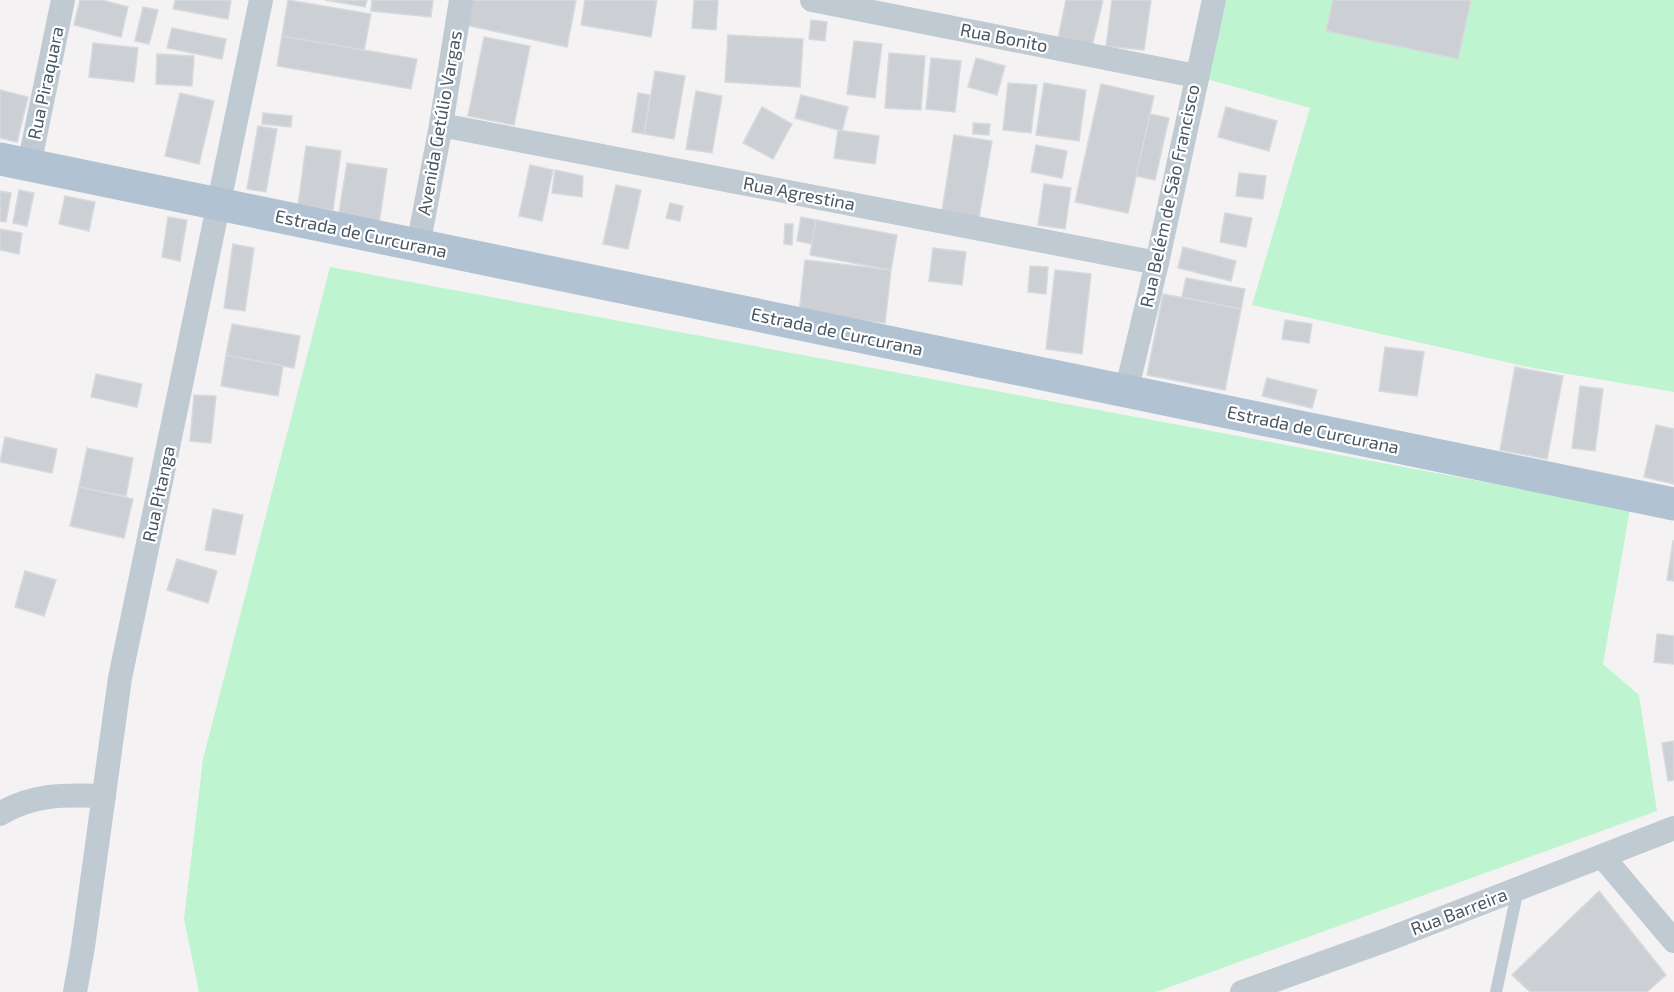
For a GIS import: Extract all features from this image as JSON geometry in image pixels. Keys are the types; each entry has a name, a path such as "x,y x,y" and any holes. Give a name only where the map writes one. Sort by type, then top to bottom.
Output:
{"main road":[{"name":"Estrada de Curcurana","path":"14,162 1674,504"}],"street":[{"name":"Rua Piraquara","path":"14,162 63,0"},
{"name":"Rua Pitanga","path":"75,992 120,678 261,0"},
{"name":"Avenida Getúlio Vargas","path":"418,246 441,125 461,0"},
{"name":"Rua Bonito","path":"812,0 1196,76"},
{"name":"Rua Belém de São Francisco","path":"1126,392 1157,263 1214,0"},
{"name":"Rua Agrestina","path":"441,125 1157,263"},
{"path":"0,814 31,799 68,795 104,796"},
{"name":"Rua Barreira","path":"1242,992 1389,939 1674,828"},
{"path":"1602,856 1674,941"}],"lane":[{"path":"1496,992 1518,889"}],"green space":[{"path":"1215,0 1674,0 1674,392 1533,368 1252,305 1310,108 1196,76"},
{"path":"330,267 1630,509 1603,664 1639,695 1657,811 1156,992 199,992 184,919 203,759"}],"building":[{"path":"80,0 102,0 128,7 121,37 74,25"},
{"path":"175,0 231,0 228,19 173,9"},
{"path":"288,0 371,14 364,51 282,36"},
{"path":"325,0 367,0 365,7"},
{"path":"372,0 433,0 431,17 371,11"},
{"path":"464,0 576,0 567,47 461,24"},
{"path":"585,0 657,0 651,37 581,25"},
{"path":"694,0 718,0 716,30 692,28"},
{"path":"1066,0 1103,0 1092,47 1058,39"},
{"path":"1112,0 1151,0 1144,50 1106,46"},
{"path":"1333,0 1471,0 1458,59 1326,31"},
{"path":"143,7 158,10 149,44 135,41"},
{"path":"811,20 827,22 825,41 809,39"},
{"path":"172,28 226,39 222,59 167,48"},
{"path":"728,35 803,39 800,87 725,82"},
{"path":"282,36 417,59 411,89 277,66"},
{"path":"484,37 530,46 514,125 468,116"},
{"path":"854,41 882,44 875,98 847,94"},
{"path":"93,43 138,48 134,82 89,77"},
{"path":"889,53 925,56 921,110 885,108"},
{"path":"157,54 194,56 192,86 156,84"},
{"path":"931,58 961,61 955,112 926,109"},
{"path":"976,58 1005,66 997,95 968,87"},
{"path":"655,71 685,76 674,139 644,134"},
{"path":"1008,83 1037,85 1031,133 1003,130"},
{"path":"1044,83 1086,90 1079,141 1036,135"},
{"path":"1101,84 1154,96 1128,213 1075,202"},
{"path":"0,90 28,97 17,142 0,138"},
{"path":"696,91 722,96 712,153 686,149"},
{"path":"180,93 214,101 199,164 165,156"},
{"path":"638,93 650,95 644,134 632,132"},
{"path":"801,95 848,107 842,131 795,118"},
{"path":"762,107 792,124 773,159 743,143"},
{"path":"1226,107 1277,121 1269,151 1218,137"},
{"path":"263,113 292,116 291,127 262,124"},
{"path":"1150,114 1169,118 1155,180 1136,176"},
{"path":"973,123 990,124 989,135 973,134"},
{"path":"258,126 277,129 266,192 247,189"},
{"path":"838,130 879,136 875,164 834,158"},
{"path":"954,135 992,141 979,218 942,211"},
{"path":"1036,145 1067,151 1062,178 1031,172"},
{"path":"306,146 341,151 333,210 298,205"},
{"path":"347,163 387,169 379,224 338,219"},
{"path":"530,165 553,170 542,221 519,216"},
{"path":"555,170 583,176 582,197 552,193"},
{"path":"1239,173 1266,176 1263,199 1236,196"},
{"path":"1044,184 1071,188 1065,229 1038,225"},
{"path":"616,185 641,190 628,249 603,244"},
{"path":"19,190 34,193 27,226 13,223"},
{"path":"0,191 11,193 6,222 0,221"},
{"path":"65,196 95,202 89,231 59,224"},
{"path":"670,203 683,206 680,221 666,218"},
{"path":"1225,213 1252,218 1246,247 1220,242"},
{"path":"168,217 187,220 180,261 162,257"},
{"path":"801,217 816,220 812,244 797,241"},
{"path":"816,220 897,235 891,270 810,255"},
{"path":"785,224 793,224 792,245 784,244"},
{"path":"0,229 22,233 19,254 0,250"},
{"path":"233,244 254,248 245,311 224,308"},
{"path":"1183,247 1236,261 1231,281 1178,268"},
{"path":"933,248 966,252 962,285 929,281"},
{"path":"805,260 891,270 885,323 799,313"},
{"path":"1030,266 1048,267 1046,294 1028,292"},
{"path":"1055,270 1091,274 1082,354 1046,349"},
{"path":"1186,278 1245,289 1241,309 1182,297"},
{"path":"1163,294 1241,309 1225,390 1147,375"},
{"path":"1285,320 1312,324 1309,343 1282,339"},
{"path":"232,324 300,336 294,368 226,355"},
{"path":"1385,347 1424,352 1417,396 1379,391"},
{"path":"226,355 283,366 278,396 221,386"},
{"path":"1515,367 1563,376 1547,459 1500,450"},
{"path":"96,374 142,384 137,407 91,397"},
{"path":"1267,378 1317,390 1312,408 1262,396"},
{"path":"1580,386 1603,389 1595,451 1572,448"},
{"path":"194,395 216,396 211,443 190,441"},
{"path":"1656,425 1674,429 1674,484 1644,477"},
{"path":"5,437 57,449 52,473 0,462"},
{"path":"87,448 133,458 126,496 79,487"},
{"path":"79,487 133,499 124,538 70,526"},
{"path":"213,509 243,515 235,555 205,550"},
{"path":"1674,541 1674,581 1667,580"},
{"path":"177,559 217,571 208,603 167,590"},
{"path":"25,571 56,580 44,616 15,607"},
{"path":"1657,634 1674,636 1674,664 1654,662"},
{"path":"1674,741 1674,780 1668,781 1662,743"},
{"path":"1599,891 1666,975 1647,992 1530,992 1512,975"}]}
